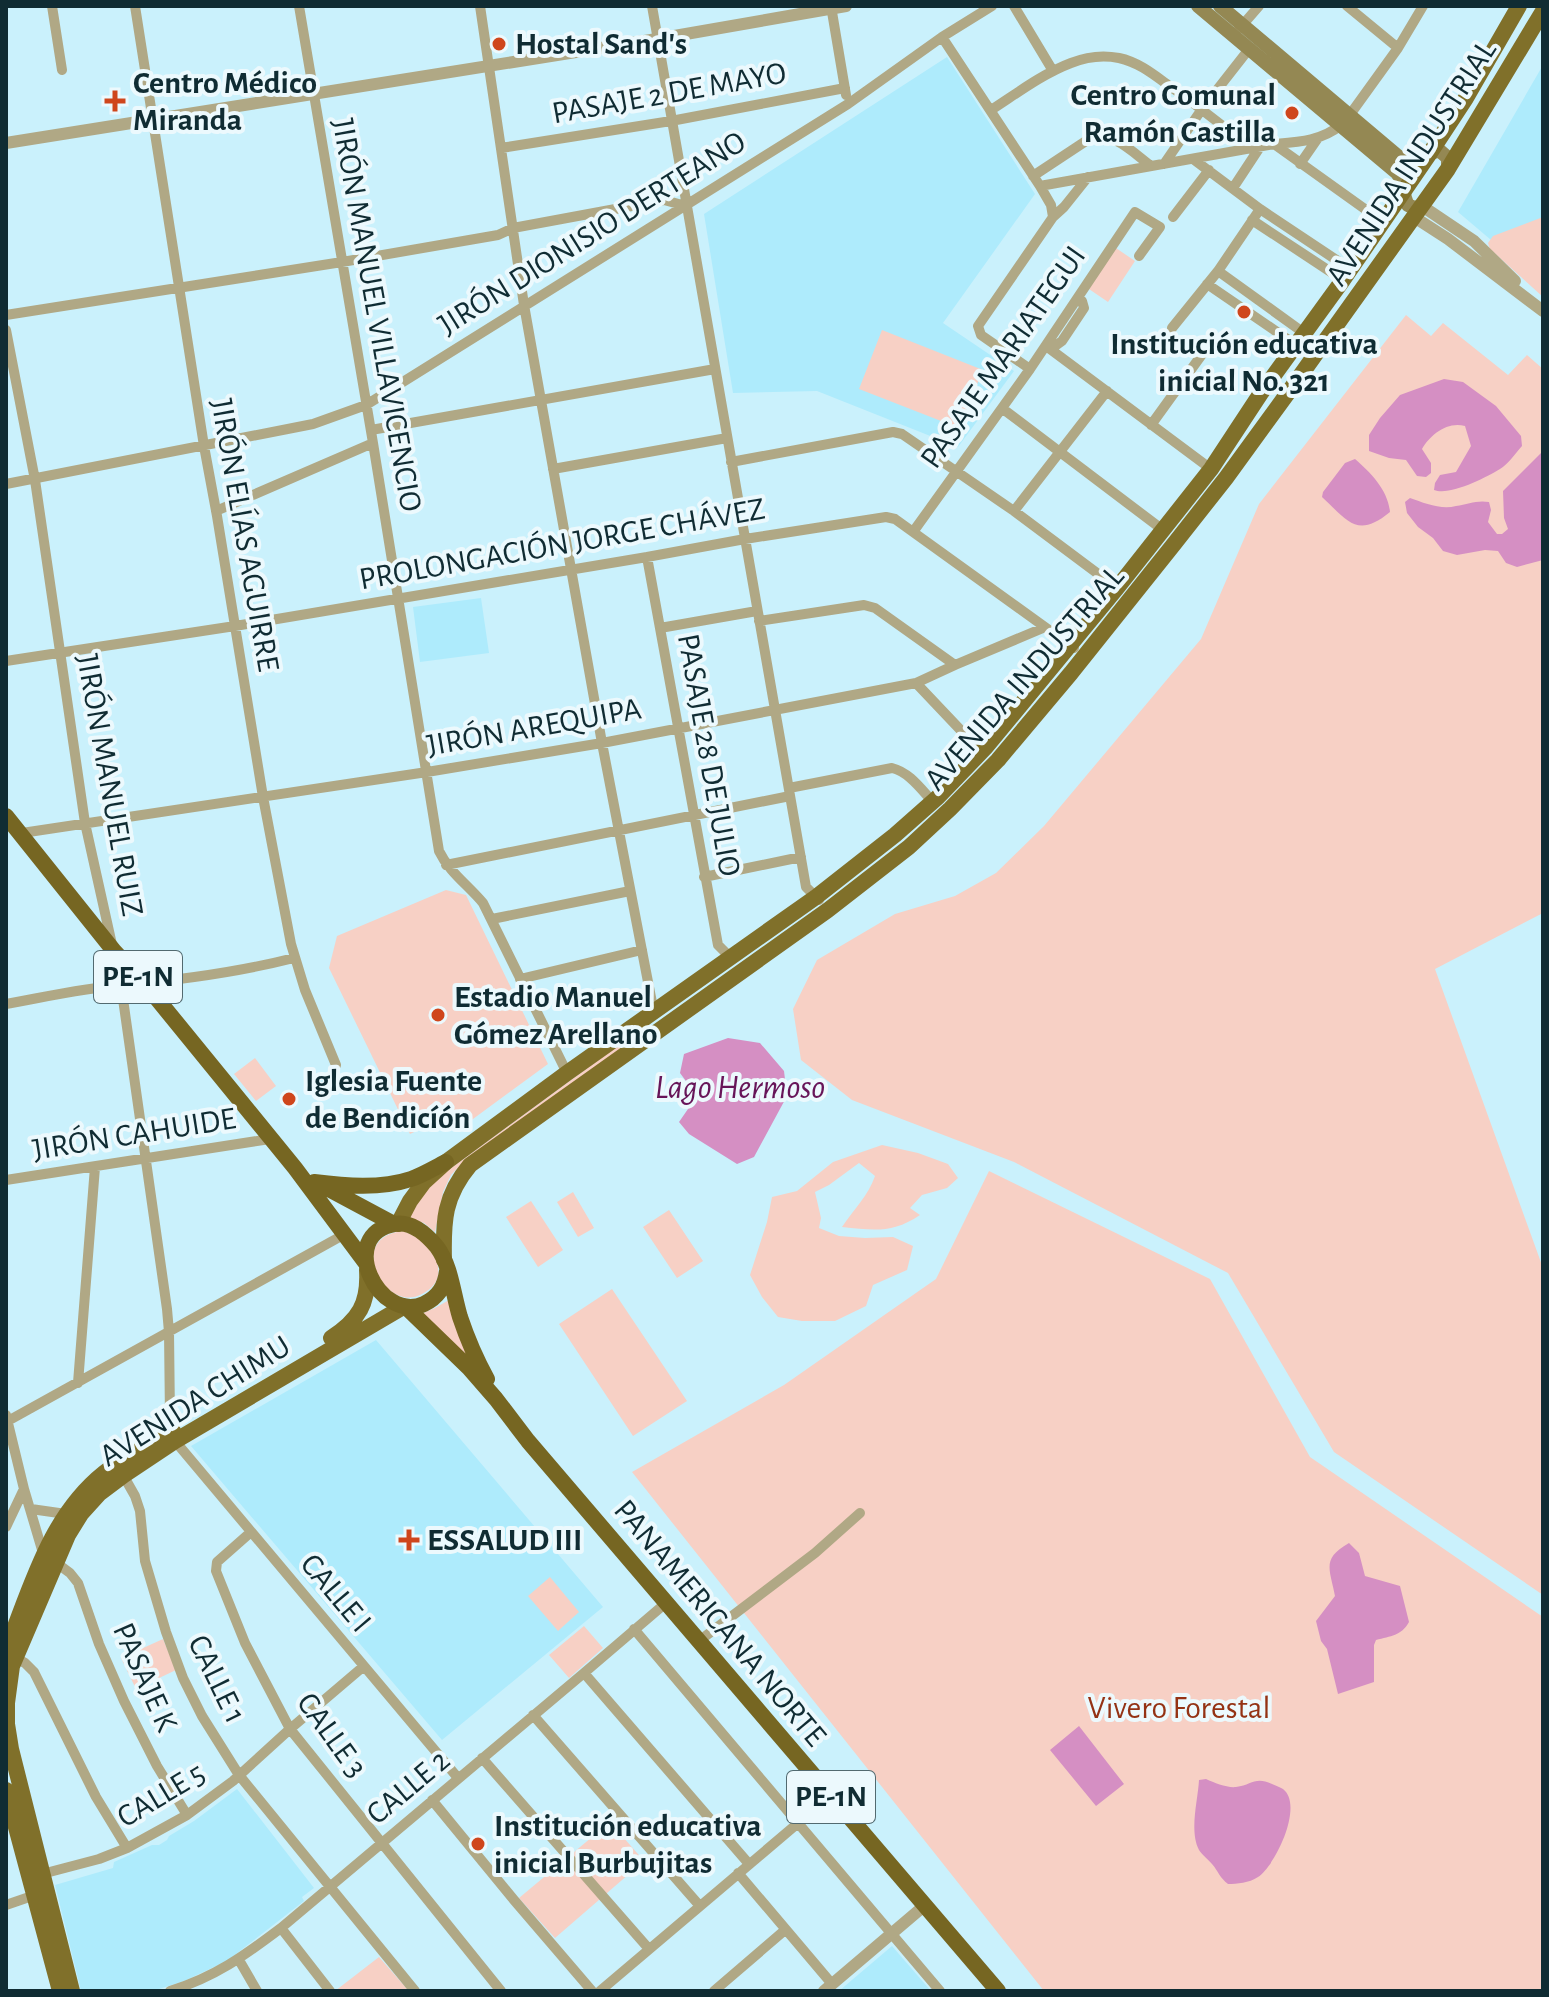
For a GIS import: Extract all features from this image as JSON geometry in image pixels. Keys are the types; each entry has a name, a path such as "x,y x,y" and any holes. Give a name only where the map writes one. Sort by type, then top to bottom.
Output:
{"highway":[{"name":"PE-1N","path":"6,816 295,1168 345,1234 372,1280 386,1296 405,1308"},
{"path":"314,1182 348,1185 394,1183 410,1180 446,1162"},
{"name":"PE-1N","path":"295,1168 314,1182 396,1224 417,1229 435,1245 446,1265"},
{"path":"366,1266 365,1252 373,1238 396,1224"},
{"path":"405,1308 417,1307 436,1297 442,1289 446,1265"},
{"name":"PANAMERICANA NORTE","path":"446,1265 470,1344 496,1399"},
{"name":"PANAMERICANA NORTE","path":"405,1308 451,1349 496,1399 528,1441 998,1991"}],"main road":[{"path":"1198,6 1238,30 1345,120 1402,178 1408,205 1418,212"},
{"path":"1220,6 1249,49 1345,120 1399,157 1420,159 1440,151 1446,155 1448,169"},
{"name":"AVENIDA INDUSTRIAL","path":"396,1224 417,1192 446,1162 816,897 933,802 986,747 1211,469 1430,153 1519,6"},
{"name":"AVENIDA INDUSTRIAL","path":"446,1265 445,1210 449,1196 470,1165 828,910 909,847 998,760 1226,478 1448,169 1543,11"},
{"name":"AVENIDA CHIMU","path":"60,1991 40,1894 42,1874 7,1724 9,1654 66,1514 102,1475 120,1470 350,1325 365,1298 366,1266"},
{"name":"AVENIDA CHIMU","path":"174,1436 405,1308"},
{"name":"AVENIDA CHIMU","path":"50,1558 81,1514 120,1470"},
{"name":"AVENIDA CHIMU","path":"6,1790 72,1991"}],"street":[{"path":"52,6 62,70"},
{"name":"JIRÓN ELÍAS AGUIRRE","path":"135,6 178,288 263,797 294,958 336,1065"},
{"name":"JIRÓN MANUEL VILLAVICENCIO","path":"299,6 439,851 446,865 470,888 492,919 567,1073"},
{"path":"480,6 524,305 602,743 658,1030"},
{"path":"652,6 806,887 828,910"},
{"path":"6,143 846,6"},
{"name":"JIRÓN DIONISIO DERTEANO","path":"6,484 313,424 366,405 848,104 942,37 992,6"},
{"path":"1014,6 1053,71"},
{"path":"1238,30 1259,6"},
{"path":"1347,6 1398,48"},
{"path":"1040,186 1274,144 1305,142 1332,132 1345,120 1398,48 1423,6"},
{"path":"831,7 848,104"},
{"path":"942,37 1040,186 1051,205 1053,217"},
{"path":"1164,164 1249,49"},
{"path":"991,110 1053,71 1086,58 1118,58 1146,70 1256,148"},
{"name":"PASAJE 2 DE MAYO","path":"501,148 671,121 845,88"},
{"path":"1033,176 1098,136 1114,139 1151,166"},
{"path":"1300,164 1318,138"},
{"path":"1274,144 1383,222"},
{"path":"1233,188 1256,148"},
{"path":"1193,159 1347,275"},
{"path":"1173,217 1209,170"},
{"path":"1030,369 981,335 978,326 1053,217 1088,177"},
{"path":"6,315 498,235 513,228 664,200 686,206"},
{"path":"1172,328 1218,271 1260,209"},
{"name":"PASAJE MARIATEGUI","path":"913,532 1049,347 1135,212 1160,227 1139,256"},
{"path":"1418,212 1448,239 1543,310"},
{"path":"1252,220 1347,275"},
{"path":"1218,271 1300,339"},
{"path":"1207,284 1300,339"},
{"name":"JIRÓN MANUEL RUIZ","path":"6,330 35,480 85,823 121,985 169,1332 170,1419 174,1436"},
{"path":"1049,347 1211,469"},
{"path":"1151,425 1203,353"},
{"path":"371,430 715,369"},
{"path":"1014,511 1107,391"},
{"path":"1003,409 1163,530"},
{"path":"731,462 893,432 902,434 1014,511 1117,588"},
{"path":"553,469 727,438"},
{"path":"216,511 373,443"},
{"name":"PROLONGACIÓN JORGE CHÁVEZ","path":"6,661 235,626 886,517 895,519 1085,656"},
{"name":"PASAJE 28 DE JULIO","path":"647,557 718,945 730,957"},
{"path":"660,628 864,605 875,608 955,665"},
{"name":"JIRÓN AREQUIPA","path":"22,833 602,743 916,683 1043,628"},
{"path":"916,683 970,740 986,747"},
{"path":"446,865 695,815 892,768 907,775 933,802"},
{"path":"704,877 801,857"},
{"path":"492,919 630,891"},
{"path":"520,979 642,950"},
{"path":"6,1004 294,958"},
{"name":"JIRÓN CAHUIDE","path":"6,1180 270,1139"},
{"path":"78,1383 95,1167"},
{"path":"50,1558 24,1489 6,1419 78,1383 345,1234"},
{"name":"CALLE I","path":"174,1436 458,1778"},
{"name":"CALLE 1","path":"120,1470 140,1511 145,1561 166,1632 183,1678 202,1716 239,1775 415,1991"},
{"path":"6,1527 24,1489"},
{"path":"31,1509 66,1514"},
{"path":"699,1641 815,1553 860,1513"},
{"name":"CALLE 3","path":"251,1532 217,1562 216,1571 245,1643 290,1729 501,1991"},
{"name":"PASAJE K","path":"50,1558 78,1583 99,1644 124,1701 157,1766 187,1815"},
{"name":"CALLE 2","path":"170,1991 197,1986 239,1960 281,1928 667,1602"},
{"path":"634,1629 940,1991"},
{"path":"9,1654 34,1672 96,1797 127,1848"},
{"name":"CALLE 5","path":"42,1874 127,1848 187,1815 239,1775 364,1666"},
{"path":"584,1673 749,1864"},
{"path":"533,1715 699,1905"},
{"path":"482,1758 649,1949"},
{"path":"600,1991 830,1796"},
{"path":"432,1800 592,1991"},
{"path":"738,1873 828,1987 924,1906"},
{"path":"9,1901 40,1894"},
{"path":"281,1928 330,1991"},
{"path":"714,1991 785,1930"},
{"path":"239,1960 257,1991"}],"shaded area":[{"path":"947,57 1035,194 943,323 1014,371 958,447 817,391 733,393 704,214"},
{"path":"1543,65 1543,284 1458,212"},
{"path":"481,598 489,653 420,662 413,607"},
{"name":"ESSALUD III","path":"376,1340 603,1607 442,1740 191,1446"},
{"path":"237,1789 314,1888 302,1897 304,1901 227,1961 184,1981 153,1991 81,1991 55,1885 113,1868 114,1862 152,1845 159,1845"},
{"path":"892,1946 931,1991 839,1991"}],"green space":[{"path":"1543,217 1543,297 1490,249 1488,243 1493,236"},
{"path":"1113,246 1135,261 1108,302 1086,287"},
{"path":"1406,315 1431,336 1443,323 1508,375 1527,355 1543,369 1543,913 1435,969 1543,1268 1543,1595 1334,1452 1228,1273 1014,1162 852,1100 801,1060 793,1009 817,960 895,914 955,896 996,873 1044,826 1201,639 1259,504"},
{"path":"882,330 983,370 959,428 859,389"},
{"name":"Estadio Manuel Gómez Arellano","path":"446,890 466,895 548,1064 458,1130 435,1122 410,1134 329,968 337,936"},
{"path":"646,1025 649,1029 464,1161 451,1175 443,1192 435,1232 424,1223 405,1217 424,1188"},
{"path":"255,1058 276,1086 256,1101 234,1074"},
{"path":"882,1145 948,1164 958,1178 947,1188 922,1195 910,1208 920,1215 910,1221 873,1230 842,1227 865,1196 875,1176 859,1163 815,1192 821,1218 819,1228 839,1236 893,1237 913,1246 907,1270 873,1285 866,1306 835,1321 778,1317 750,1275 772,1197 797,1191 833,1162"},
{"name":"Vivero Forestal","path":"989,1171 1210,1279 1310,1457 1543,1617 1543,1991 1044,1991 632,1472 784,1385 936,1279"},
{"path":"573,1192 594,1228 578,1237 557,1202"},
{"path":"531,1201 563,1250 538,1267 506,1217"},
{"path":"669,1210 703,1261 677,1278 643,1227"},
{"path":"403,1231 423,1242 438,1265 438,1276 433,1286 422,1294 408,1298 395,1294 384,1285 376,1273 373,1259 376,1246 385,1236"},
{"path":"612,1289 687,1401 633,1436 559,1324"},
{"path":"449,1300 476,1370 421,1314"},
{"path":"550,1577 579,1612 558,1631 528,1596"},
{"path":"584,1626 603,1648 569,1678 549,1655"},
{"path":"163,1639 176,1670 136,1689 121,1658"},
{"path":"610,1822 644,1861 555,1938 519,1898"},
{"path":"379,1957 408,1990 335,1991"}],"water":[{"path":"1444,379 1463,382 1496,406 1521,436 1522,446 1494,473 1449,491 1434,490 1435,483 1440,475 1456,472 1471,446 1465,426 1446,427 1425,444 1422,449 1431,463 1431,473 1426,477 1417,476 1406,460 1369,451 1369,435 1400,395"},
{"path":"1543,451 1543,560 1517,567 1506,563 1498,551 1457,555 1443,551 1407,513 1405,502 1410,498 1444,507 1489,502 1488,522 1497,534 1502,534 1508,529 1504,518 1503,491"},
{"path":"1355,459 1378,482 1389,504 1390,512 1369,524 1353,524 1322,497 1345,463"},
{"name":"Lago Hermoso","path":"728,1038 760,1043 784,1071 787,1096 754,1157 737,1164 689,1134 679,1122 697,1096 680,1073 684,1054"},
{"path":"1349,1543 1359,1553 1365,1576 1400,1586 1409,1622 1399,1633 1376,1640 1374,1682 1338,1694 1327,1649 1321,1641 1316,1621 1335,1596 1331,1560"},
{"path":"1079,1726 1124,1784 1096,1806 1050,1750"},
{"path":"1206,1779 1232,1787 1266,1782 1283,1789 1289,1797 1289,1821 1285,1834 1272,1860 1258,1877 1243,1883 1228,1884 1199,1850 1195,1815 1199,1780"}],"place":[{"name":"Hostal Sand's","path":"499,44"},
{"name":"Centro Médico Miranda","path":"115,101"},
{"name":"Centro Comunal Ramón Castilla","path":"1292,113"},
{"name":"Institución educativa inicial No. 321","path":"1244,312"},
{"name":"Estadio Manuel Gómez Arellano","path":"438,1015"},
{"name":"Iglesia Fuente de Bendicíón","path":"289,1099"},
{"name":"ESSALUD III","path":"409,1540"},
{"name":"Institución educativa inicial Burbujitas","path":"478,1844"}]}
